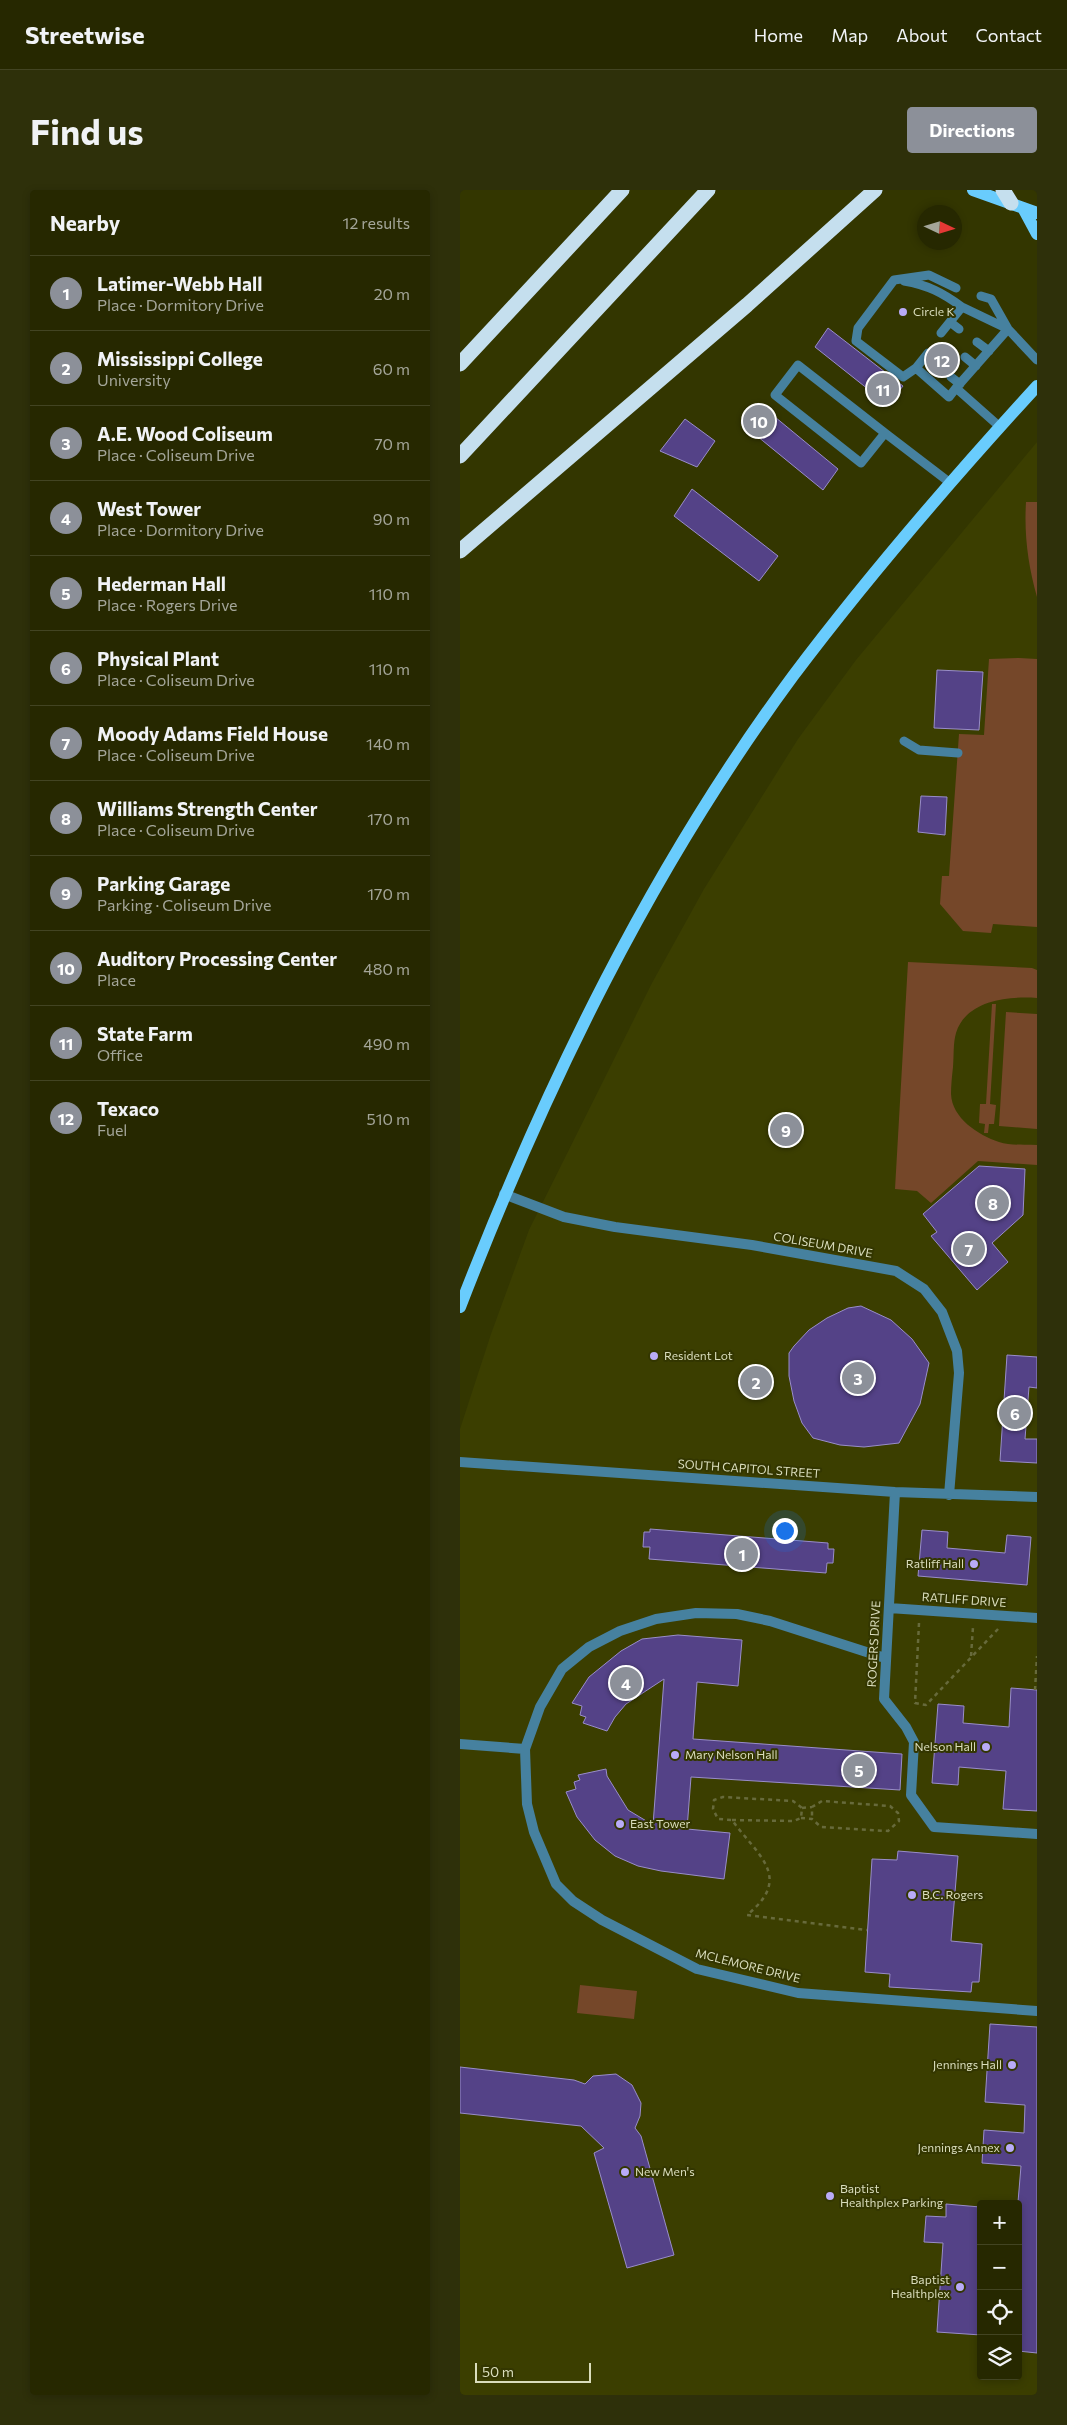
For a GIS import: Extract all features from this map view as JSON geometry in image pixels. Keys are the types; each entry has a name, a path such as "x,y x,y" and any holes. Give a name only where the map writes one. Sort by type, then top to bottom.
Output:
{"highway":[{"path":"460,364 622,190"},
{"path":"460,551 747,305 875,190"},
{"path":"460,456 704,194"}],"main road":[{"path":"973,190 1012,201 1037,214"},
{"path":"1012,201 1037,234"},
{"path":"460,1306 504,1194 583,1023 644,909 711,797 792,678 949,482 1037,386"}],"street":[{"name":"COLISEUM DRIVE","path":"504,1194 564,1217 615,1227 752,1245 896,1271 924,1289 942,1312 957,1351 959,1373 949,1495"},
{"name":"SOUTH CAPITOL STREET","path":"460,1462 895,1492 1037,1497"},
{"name":"ROGERS DRIVE","path":"895,1492 884,1698 906,1727 914,1742 912,1795 934,1827 1037,1834"},
{"name":"RATLIFF DRIVE","path":"889,1608 1037,1618"},
{"path":"460,1744 524,1749 540,1707 562,1669 589,1647 620,1631 656,1619 696,1612 738,1614 770,1621 885,1658"},
{"name":"MCLEMORE DRIVE","path":"524,1749 527,1804 534,1832 556,1884 573,1901 602,1920 657,1949 697,1969 798,1993 1037,2011"}],"lane":[{"path":"933,365 926,356 916,368 903,377 856,341 858,328 894,280 929,274 956,288"},
{"path":"894,280 924,284 962,307 1008,329"},
{"path":"981,296 991,300 1008,329 1037,360"},
{"path":"941,333 962,307"},
{"path":"950,322 959,329"},
{"path":"916,368 949,397 1008,329"},
{"path":"977,342 989,351"},
{"path":"965,357 976,366"},
{"path":"885,433 861,463 775,395 798,365 949,482"},
{"path":"951,377 1000,426"},
{"path":"904,741 919,750 958,754"}],"path":[{"path":"919,1618 915,1703 926,1704 1004,1624 996,1623"},
{"path":"971,1658 974,1621"},
{"path":"1035,1690 1037,1656"},
{"path":"723,1797 793,1801 802,1808 812,1807 822,1801 890,1806 898,1813 899,1821 888,1831 821,1827 812,1819 801,1818 794,1821 777,1822 718,1819 713,1810 714,1800 723,1797"},
{"path":"812,1807 812,1819"},
{"path":"801,1818 802,1808"},
{"path":"732,1820 768,1866 770,1885 756,1908 748,1915 867,1930"}],"shaded area":[{"path":"1037,442 1037,2395 460,2395 460,1429 491,1334 529,1230 652,983 704,889 798,739 856,660"},
{"path":"1026,502 1037,502 1037,597 1027,550"},
{"path":"989,659 1037,659 1037,927 993,924 991,933 963,931 940,904 942,876 949,876 959,734 984,735"},
{"path":"908,962 1032,968 1037,970 1037,998 1002,999 990,1002 969,1013 961,1022 954,1041 951,1094 952,1103 961,1118 983,1135 1003,1143 1037,1145 1037,1165 978,1161 931,1203 917,1191 895,1189"},
{"path":"992,1004 996,1004 990,1104 996,1105 994,1124 989,1124 988,1133 984,1133 985,1124 979,1123 980,1104 986,1104"},
{"path":"1006,1012 1037,1014 1037,1129 999,1126"},
{"path":"580,1985 637,1991 634,2019 577,2013"}],"building":[{"path":"828,328 903,386 888,405 815,347"},
{"path":"758,403 838,469 823,490 741,423"},
{"path":"685,419 715,441 697,467 660,451"},
{"path":"692,489 778,556 759,581 674,516"},
{"path":"937,670 983,672 979,730 934,728"},
{"path":"921,796 947,797 945,835 918,832"},
{"path":"979,1166 1025,1169 1023,1215 992,1243 1008,1262 977,1290 931,1236 937,1232 923,1214"},
{"path":"861,1306 891,1320 912,1339 929,1363 920,1404 899,1443 864,1447 840,1445 813,1438 802,1423 794,1401 789,1376 789,1353 809,1330 827,1318 848,1308"},
{"path":"1007,1355 1037,1357 1037,1388 1029,1387 1025,1439 1037,1439 1037,1463 1000,1461"},
{"path":"650,1529 828,1543 828,1549 834,1549 833,1563 827,1563 826,1573 649,1559 650,1547 643,1547 644,1532 650,1532"},
{"name":"Ratliff Hall","path":"922,1530 948,1532 947,1548 1005,1553 1007,1535 1031,1537 1027,1585 918,1576"},
{"path":"678,1635 742,1640 738,1686 697,1682 693,1739 902,1754 900,1790 691,1777 687,1829 730,1833 724,1879 661,1871 638,1866 615,1856 595,1840 577,1817 566,1792 576,1789 574,1782 580,1780 578,1775 606,1769 607,1776 628,1810 653,1825 664,1679 626,1704 615,1717 607,1731 583,1723 586,1717 580,1715 582,1706 572,1703 589,1677 621,1651 642,1639"},
{"name":"Nelson Hall","path":"1011,1688 1037,1690 1037,1811 1003,1809 1006,1771 959,1767 958,1785 932,1783 938,1704 964,1706 963,1723 1009,1727"},
{"name":"B.C. Rogers","path":"898,1851 958,1856 951,1941 982,1944 979,1982 972,1982 971,1992 889,1987 890,1974 865,1972 872,1859 897,1860"},
{"path":"990,2024 1037,2027 1037,2353 1022,2351 1022,2200 1018,2200 1021,2166 982,2163 984,2130 1024,2133 1025,2105 985,2102"},
{"name":"New Men's","path":"460,2067 574,2080 585,2084 593,2076 616,2074 632,2085 641,2103 640,2116 635,2128 641,2136 674,2255 627,2268 594,2153 604,2148 581,2126 460,2113"},
{"name":"Baptist Healthplex","path":"946,2204 977,2207 977,2335 937,2332 943,2243 924,2242 926,2216 946,2217"}],"place":[{"name":"Circle K","path":"903,312"},
{"name":"Texaco","path":"942,360"},
{"name":"State Farm","path":"883,389"},
{"name":"Auditory Processing Center","path":"759,421"},
{"name":"Parking Garage","path":"786,1130"},
{"name":"Williams Strength Center","path":"993,1203"},
{"name":"Moody Adams Field House","path":"969,1249"},
{"name":"Resident Lot","path":"654,1356"},
{"name":"A.E. Wood Coliseum","path":"858,1378"},
{"name":"Mississippi College","path":"756,1382"},
{"name":"Physical Plant","path":"1015,1413"},
{"name":"Latimer-Webb Hall","path":"742,1554"},
{"name":"Ratliff Hall","path":"974,1564"},
{"name":"West Tower","path":"626,1683"},
{"name":"Nelson Hall","path":"986,1747"},
{"name":"Mary Nelson Hall","path":"675,1755"},
{"name":"Hederman Hall","path":"859,1770"},
{"name":"East Tower","path":"620,1824"},
{"name":"B.C. Rogers","path":"912,1895"},
{"name":"Jennings Hall","path":"1012,2065"},
{"name":"Jennings Annex","path":"1010,2148"},
{"name":"New Men's","path":"625,2172"},
{"name":"Baptist Healthplex Parking","path":"830,2196"},
{"name":"Baptist Healthplex","path":"960,2287"}]}
